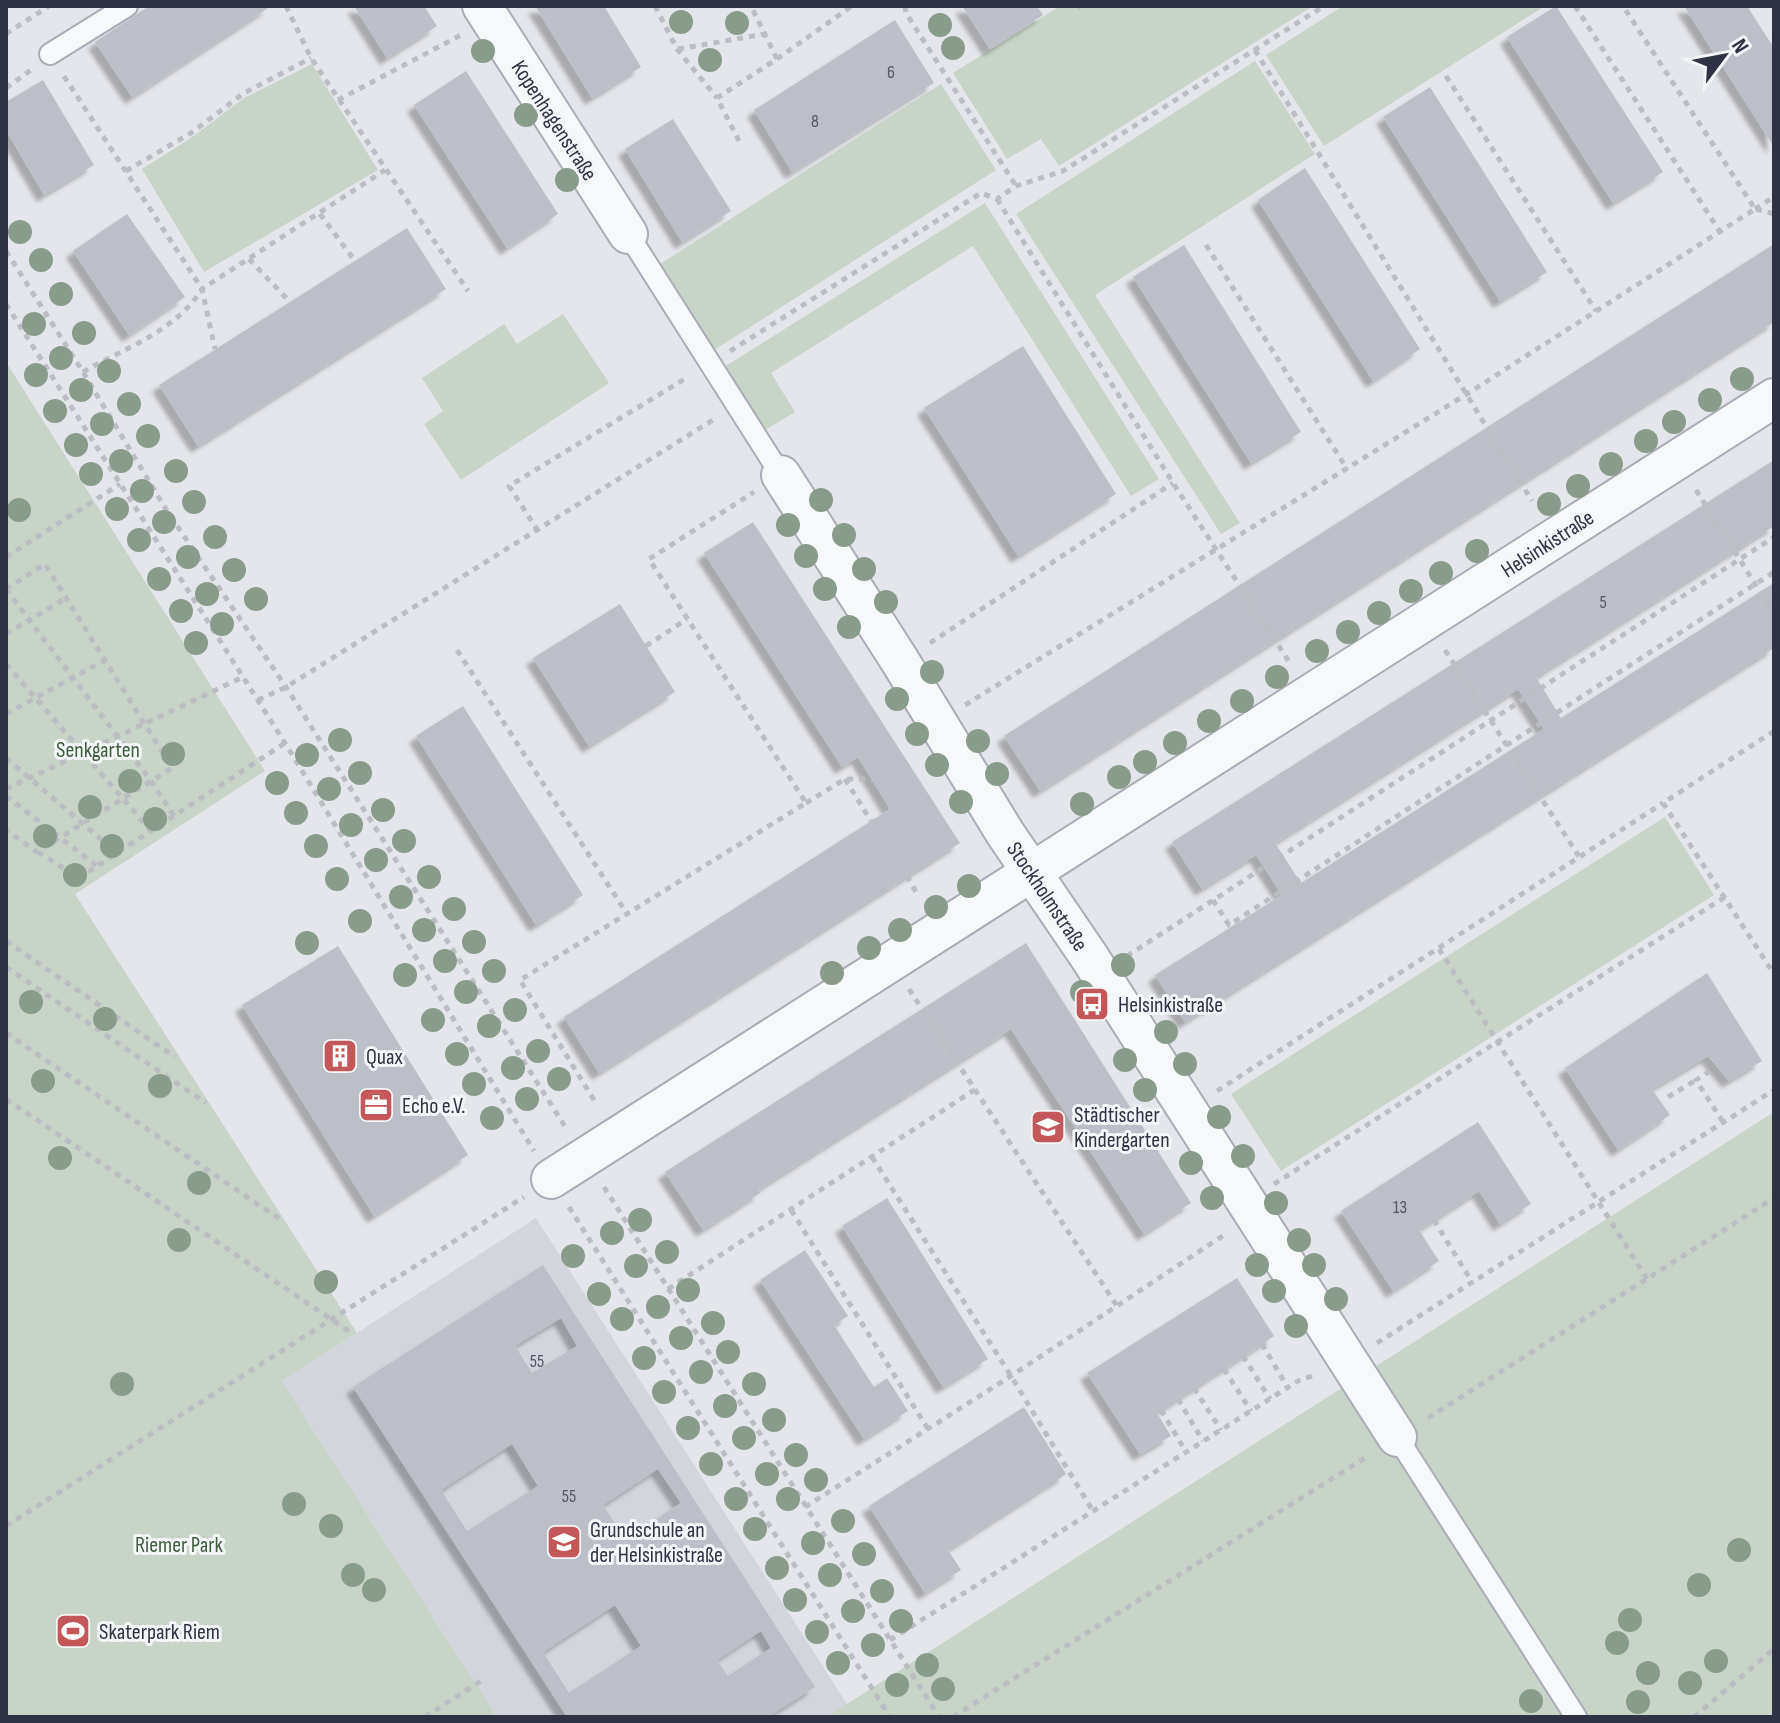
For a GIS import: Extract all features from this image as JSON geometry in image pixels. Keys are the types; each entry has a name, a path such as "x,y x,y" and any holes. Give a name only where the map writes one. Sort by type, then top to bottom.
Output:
{"street":[{"name":"Kopenhagenstraße","path":"472,20 628,234"},
{"name":"Helsinkistraße","path":"551,1179 1774,398"},
{"name":"Stockholmstraße","path":"781,475 1005,833 1033,871 1397,1437"}],"lane":[{"path":"50,54 127,6"},
{"path":"628,234 781,475"},
{"path":"1397,1437 1576,1717"}],"path":[{"path":"6,34 49,6"},
{"path":"286,6 311,58 468,291"},
{"path":"655,6 677,49 717,98 739,141"},
{"path":"751,6 777,59"},
{"path":"717,98 852,6"},
{"path":"905,6 906,13 1016,186"},
{"path":"997,199 1016,186 1063,171 1324,6"},
{"path":"1575,6 1720,232"},
{"path":"1623,6 1755,209 1774,214"},
{"path":"338,100 472,20"},
{"path":"677,49 765,34"},
{"path":"1255,50 1532,501"},
{"path":"50,54 202,289 215,349"},
{"path":"126,171 191,133 244,93 311,58"},
{"path":"1446,76 1596,312"},
{"path":"83,372 154,334 193,304 202,289 385,170"},
{"path":"711,363 981,193 997,199 1173,483 1310,695"},
{"path":"937,722 1467,394 1774,197"},
{"path":"320,214 355,261"},
{"path":"1206,245 1347,469"},
{"path":"6,251 167,511 286,687 939,1717"},
{"path":"249,259 290,302"},
{"path":"6,304 285,743 527,1140"},
{"path":"538,531 509,486 678,383"},
{"path":"258,700 286,687 737,405"},
{"path":"1678,460 1774,614"},
{"path":"900,661 1173,483"},
{"path":"6,557 120,484"},
{"path":"750,495 649,559 806,803"},
{"path":"1127,956 1774,537"},
{"path":"37,852 60,837 123,799 151,781 172,768 45,564 6,589 151,781 174,816"},
{"path":"1213,900 1229,925 1774,572"},
{"path":"6,634 66,598"},
{"path":"646,646 687,619"},
{"path":"1426,621 1580,858"},
{"path":"457,650 627,914"},
{"path":"6,714 105,660"},
{"path":"6,664 151,831"},
{"path":"6,789 243,677"},
{"path":"1188,1110 1774,731"},
{"path":"6,830 79,878 285,743"},
{"path":"6,758 117,853"},
{"path":"845,779 871,821"},
{"path":"594,1100 520,980 845,779 872,779"},
{"path":"6,796 97,866"},
{"path":"1663,803 1774,974"},
{"path":"907,876 916,892"},
{"path":"805,1507 1117,1306 1251,1208 1497,1041 1725,897"},
{"path":"6,941 175,1057"},
{"path":"1439,949 1647,1279"},
{"path":"892,963 1117,1306"},
{"path":"6,967 206,1103"},
{"path":"6,1033 281,1220"},
{"path":"1668,1097 1710,1071"},
{"path":"1696,1080 1723,1122"},
{"path":"668,1290 976,1089"},
{"path":"6,1099 350,1332"},
{"path":"872,1157 1093,1511"},
{"path":"6,1526 551,1179"},
{"path":"953,1717 1774,1198"},
{"path":"791,1210 928,1429"},
{"path":"1434,1220 1472,1282"},
{"path":"584,1232 890,1717"},
{"path":"1262,1344 1288,1388"},
{"path":"1243,1356 1270,1399"},
{"path":"1224,1369 1251,1411"},
{"path":"1194,1388 1221,1430"},
{"path":"1178,1399 1203,1441"},
{"path":"1161,1410 1186,1452"},
{"path":"1694,1717 1774,1649"},
{"path":"425,1717 484,1679"}],"shaded area":[{"name":"Grundschule an der Helsinkistraße","path":"536,1218 847,1704 826,1717 497,1717 282,1381"}],"green space":[{"path":"1060,6 1313,6 1059,166 1041,139 1007,159 953,73"},
{"path":"1343,6 1545,6 1324,146 1266,55"},
{"path":"1255,61 1315,154 1095,295 1240,523 1221,534 1016,214"},
{"path":"312,64 378,170 204,272 142,169 191,138 244,98"},
{"path":"941,84 996,170 711,352 657,266"},
{"path":"985,203 1159,479 1131,496 973,246 771,373 795,412 762,432 721,369"},
{"path":"563,314 609,383 461,480 424,424 443,411 422,378 504,324 517,344"},
{"name":"Riemer Park","path":"6,362 265,771 75,894 357,1333 282,1381 497,1717 6,1717"},
{"path":"1665,817 1714,895 1281,1171 1231,1094"},
{"path":"1774,1112 1774,1717 826,1717 847,1704"}],"building":[{"path":"149,6 271,6 132,97 95,42"},
{"path":"354,6 424,6 437,26 387,58"},
{"path":"535,6 604,6 641,67 592,98"},
{"path":"962,6 1037,6 1043,15 990,49"},
{"path":"1556,6 1663,172 1613,203 1507,37"},
{"path":"1684,6 1747,6 1774,48 1774,147"},
{"path":"895,20 934,83 792,172 754,110"},
{"path":"466,71 558,214 507,248 414,105"},
{"path":"43,80 94,165 44,195 6,130 6,102"},
{"path":"1430,87 1547,272 1500,301 1383,117"},
{"path":"673,119 731,211 682,242 625,149"},
{"path":"1305,168 1420,349 1373,381 1258,200"},
{"path":"127,214 185,297 129,335 73,251"},
{"path":"407,228 446,289 198,446 159,385"},
{"path":"1774,244 1774,322 1040,791 1004,736"},
{"path":"1184,245 1301,432 1251,463 1133,277"},
{"path":"1023,346 1116,494 1018,556 924,408"},
{"path":"1774,460 1774,526 1536,677 1561,718 1774,583 1774,648 1185,1022 1155,975 1282,895 1256,855 1202,889 1172,842","holes":["1518,689 1544,729 1301,883 1275,843"]},
{"path":"753,522 960,843 599,1073 564,1017 890,809 858,757 842,767 704,553"},
{"path":"620,604 675,692 589,746 533,658"},
{"path":"463,706 583,895 536,925 416,736"},
{"path":"1026,943 1191,1203 1144,1234 1011,1029 759,1189 760,1193 703,1230 665,1172"},
{"name":"Quax","path":"338,946 468,1155 374,1216 242,1005"},
{"path":"1707,973 1762,1061 1729,1081 1708,1056 1652,1089 1670,1115 1618,1150 1565,1068"},
{"path":"1478,1122 1531,1204 1500,1224 1479,1191 1419,1230 1439,1261 1393,1291 1341,1211"},
{"path":"887,1198 988,1359 943,1387 842,1226"},
{"path":"805,1250 848,1316 834,1325 874,1387 887,1378 908,1411 864,1439 760,1280"},
{"name":"Grundschule an der Helsinkistraße","path":"543,1265 815,1687 768,1717 567,1717 353,1387","holes":["561,1318 577,1346 532,1373 515,1346","512,1444 538,1486 467,1531 441,1490","658,1469 681,1503 625,1539 603,1505","615,1605 641,1646 569,1693 543,1652","761,1631 771,1648 728,1676 717,1660"]},
{"path":"1237,1278 1274,1336 1157,1413 1171,1436 1140,1454 1087,1373"},
{"path":"1024,1407 1066,1474 948,1550 961,1570 925,1593 869,1506"}],"place":[{"name":"Helsinkistraße","path":"1092,1004"},
{"name":"Quax","path":"340,1056"},
{"name":"Echo e.V.","path":"376,1105"},
{"name":"Städtischer Kindergarten","path":"1048,1127"},
{"name":"Grundschule an der Helsinkistraße","path":"564,1542"},
{"name":"Skaterpark Riem","path":"73,1631"}],"park label":[{"name":"Senkgarten","path":"98,749"}]}
